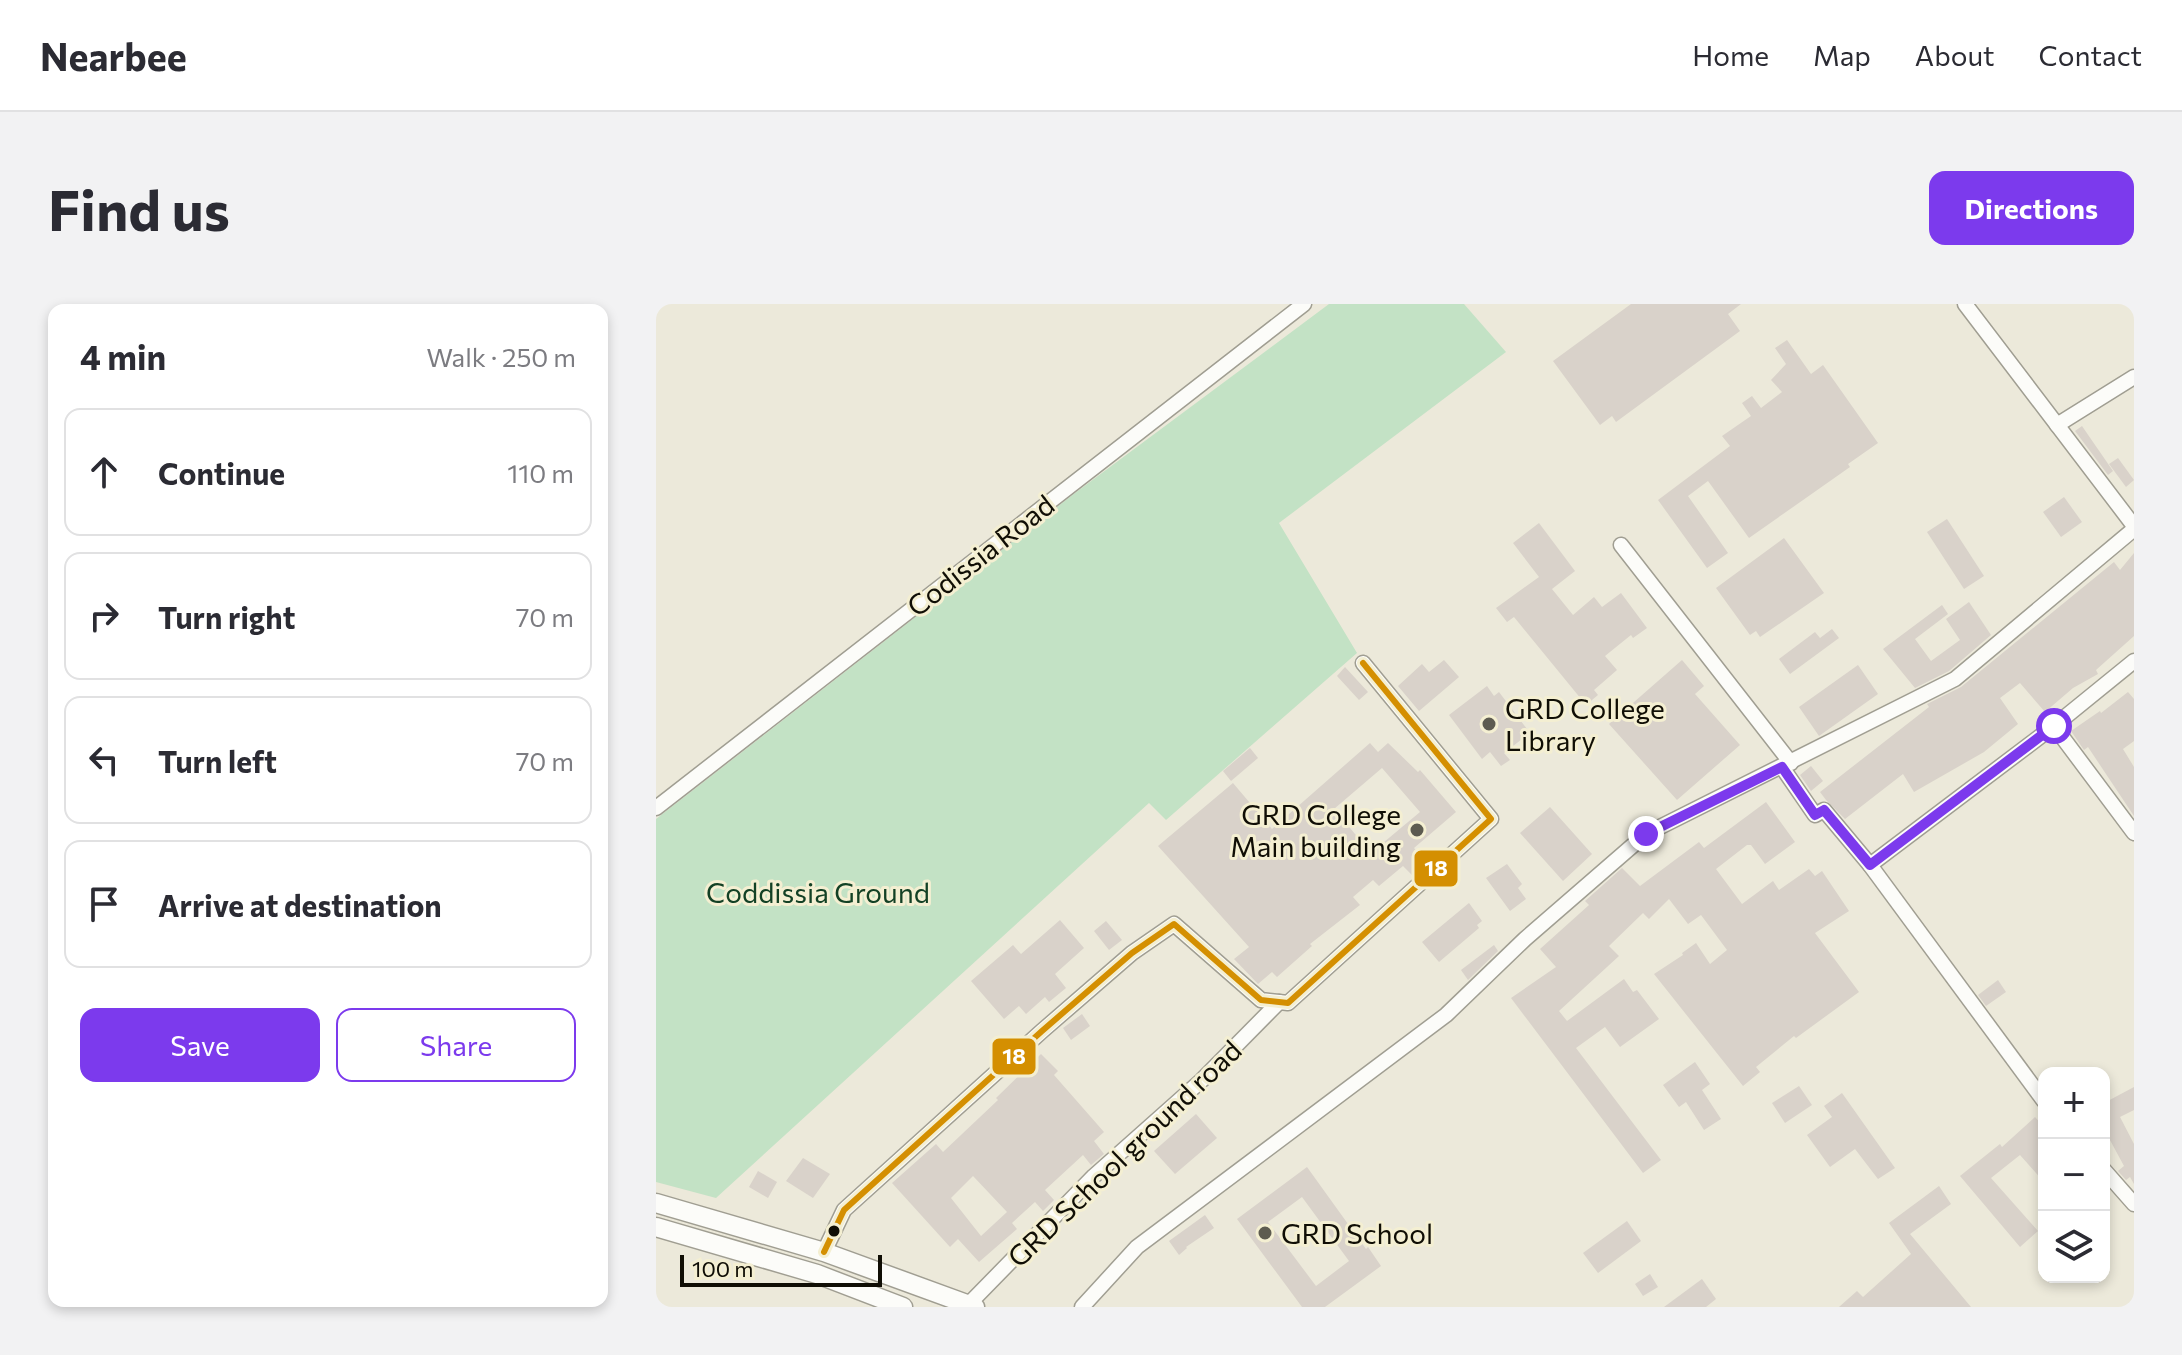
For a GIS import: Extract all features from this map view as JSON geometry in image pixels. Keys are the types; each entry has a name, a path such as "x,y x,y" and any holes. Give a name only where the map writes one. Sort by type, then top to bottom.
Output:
{"main road":[{"path":"656,1203 824,1252 971,1306"},
{"path":"656,1227 817,1274 903,1307"}],"street":[{"name":"Codissia Road","path":"656,808 1304,304"},
{"path":"1082,1307 1137,1247 1446,1015 1525,939 1646,834 1955,679 2134,528 1965,304"},
{"path":"2057,425 2134,377"},
{"path":"1621,545 1787,765 1815,815 1824,810 1870,865 2038,1093"},
{"path":"1870,865 2054,726 2134,661"},
{"name":"GRD School ground road","path":"971,1306 1094,1176 1202,1080 1279,1002 1288,1003 1491,819 1363,663"},
{"path":"2054,726 2134,833"},
{"path":"824,1252 844,1210 1132,953 1174,924 1261,1000 1279,1002"},
{"path":"2110,1177 2134,1204"}],"green space":[{"name":"Coddissia Ground","path":"1329,304 1464,304 1506,352 1279,523 1357,653 1166,820 1149,803 716,1198 656,1182 656,819 1075,493"}],"building":[{"path":"1631,304 1741,304 1728,314 1740,331 1616,422 1612,416 1600,425 1553,361"},
{"path":"1787,340 1811,374 1823,365 1878,443 1848,464 1850,467 1749,538 1708,481 1688,496 1728,553 1707,568 1658,500 1730,446 1722,436 1751,416 1742,403 1752,396 1761,408 1782,392 1771,380 1786,364 1775,348"},
{"path":"2082,426 2113,471 2108,475 2075,431"},
{"path":"2118,458 2134,480 2126,487 2109,464"},
{"path":"2064,497 2082,522 2061,537 2043,512"},
{"path":"1947,519 1984,576 1964,589 1927,532"},
{"path":"1539,523 1575,571 1552,589 1573,615 1594,597 1602,607 1621,593 1647,628 1633,638 1631,635 1605,656 1617,670 1594,690 1598,695 1586,705 1514,617 1507,622 1496,608 1539,577 1513,543"},
{"path":"1784,538 1824,593 1760,637 1756,631 1750,635 1716,588"},
{"path":"2134,553 2134,636 2096,670 2098,674 2073,688 2045,712 2020,683 2000,698 2018,724 1984,752 1914,792 1903,774 1845,819 1826,800 1820,792 1929,707 1927,704 1961,687 2114,562 2120,570"},
{"path":"1969,602 1991,635 1949,671 1915,688 1883,649 1942,605 1948,614 1915,639 1931,661 1960,640 1946,619"},
{"path":"1832,629 1839,638 1790,674 1779,659 1815,632 1820,638"},
{"path":"1444,660 1459,677 1419,711 1398,686 1422,664 1429,672"},
{"path":"1682,660 1704,686 1695,694 1740,745 1677,800 1609,724"},
{"path":"1858,665 1878,694 1819,736 1799,707"},
{"path":"1345,667 1368,692 1359,700 1337,676"},
{"name":"GRD College Library","path":"1487,686 1494,696 1499,692 1530,733 1504,753 1510,760 1501,766 1490,752 1482,759 1449,715"},
{"path":"2128,692 2134,699 2134,741 2123,749 2134,767 2134,816 2088,747 2084,750 2071,731"},
{"path":"1370,743 1378,752 1388,743 1418,772 1420,770 1456,812 1414,848 1420,855 1413,861 1420,870 1413,876 1403,866 1379,886 1373,880 1353,897 1360,905 1310,944 1312,946 1277,977 1272,972 1258,984 1234,959 1249,947 1158,846 1233,783 1272,829","holes":["1382,768 1420,812 1371,853 1334,809"]},
{"path":"1250,748 1258,758 1231,781 1223,771"},
{"path":"1811,766 1823,781 1811,791 1800,775"},
{"path":"1766,802 1795,842 1765,864 1751,845 1747,845 1716,869 1742,904 1773,881 1779,890 1809,869 1815,876 1822,871 1849,911 1815,933 1859,992 1796,1038 1794,1036 1756,1067 1760,1072 1743,1086 1654,974 1696,943 1710,964 1727,950 1701,915 1688,924 1669,899 1649,919 1643,913 1609,946 1619,956 1559,1011 1567,1021 1624,979 1633,992 1637,990 1659,1019 1620,1047 1605,1027 1576,1048 1661,1160 1643,1173 1511,998 1556,967 1540,949 1589,905 1585,901 1622,868 1640,886 1699,842 1704,848"},
{"path":"1550,807 1592,854 1563,881 1520,833"},
{"path":"1507,864 1522,884 1518,888 1526,899 1510,911 1486,878"},
{"path":"1469,903 1482,921 1477,925 1479,928 1439,962 1422,942"},
{"path":"1060,920 1084,948 1055,974 1066,988 1049,1002 1045,997 1026,1014 1019,1006 1004,1019 971,981 1013,945 1021,954"},
{"path":"1106,921 1122,940 1109,950 1094,931"},
{"path":"1494,945 1498,951 1468,980 1461,970"},
{"path":"1998,980 2006,992 1986,1006 1978,995"},
{"path":"1082,1014 1090,1026 1071,1040 1063,1028"},
{"path":"1041,1054 1058,1071 1054,1075 1104,1132 1094,1141 1104,1154 1091,1165 1083,1155 1045,1190 1054,1200 1043,1211 1035,1202 1012,1223 1017,1229 979,1262 958,1239 950,1247 892,1183 936,1144 943,1152 998,1100 996,1098","holes":["973,1176 1007,1212 981,1236 951,1198"]},
{"path":"1695,1062 1710,1084 1702,1090 1721,1119 1704,1130 1686,1102 1679,1107 1663,1085"},
{"path":"1799,1086 1812,1105 1785,1123 1772,1103"},
{"path":"2134,1087 2134,1110 2120,1117 2134,1144 2134,1184 2130,1177 2126,1180 2118,1171 2124,1166 2110,1140 2110,1100"},
{"path":"1842,1093 1895,1168 1878,1179 1855,1149 1830,1167 1807,1135 1832,1117 1824,1106"},
{"path":"1196,1114 1217,1138 1175,1174 1154,1151"},
{"path":"2035,1117 2038,1120 2038,1175 2020,1155 1991,1178 2038,1231 2020,1247 1960,1176 2000,1144 2002,1147"},
{"path":"803,1158 830,1174 813,1198 786,1181"},
{"name":"GRD School","path":"1307,1167 1381,1266 1325,1307 1302,1307 1237,1219","holes":["1302,1197 1349,1261 1316,1286 1268,1222"]},
{"path":"758,1171 777,1182 768,1198 749,1187"},
{"path":"1939,1186 1951,1204 1910,1234 1971,1307 1839,1307 1857,1291 1863,1297 1911,1254 1889,1223"},
{"path":"1205,1215 1214,1228 1179,1255 1169,1241"},
{"path":"1627,1221 1641,1241 1598,1273 1583,1253"},
{"path":"1650,1274 1658,1287 1643,1296 1635,1284"},
{"path":"1702,1279 1716,1299 1706,1307 1664,1307"}],"transit line":[{"name":"18","path":"824,1252 844,1210 1042,1031 1132,953 1174,924 1261,1000 1288,1003 1491,819 1363,663"}],"place":[{"name":"GRD College Library","path":"1489,724"},
{"name":"GRD College Main building","path":"1417,830"},
{"name":"GRD School","path":"1265,1233"}],"route":[{"path":"1646,834 1782,767 1815,815 1824,810 1870,865 2054,726"}]}
